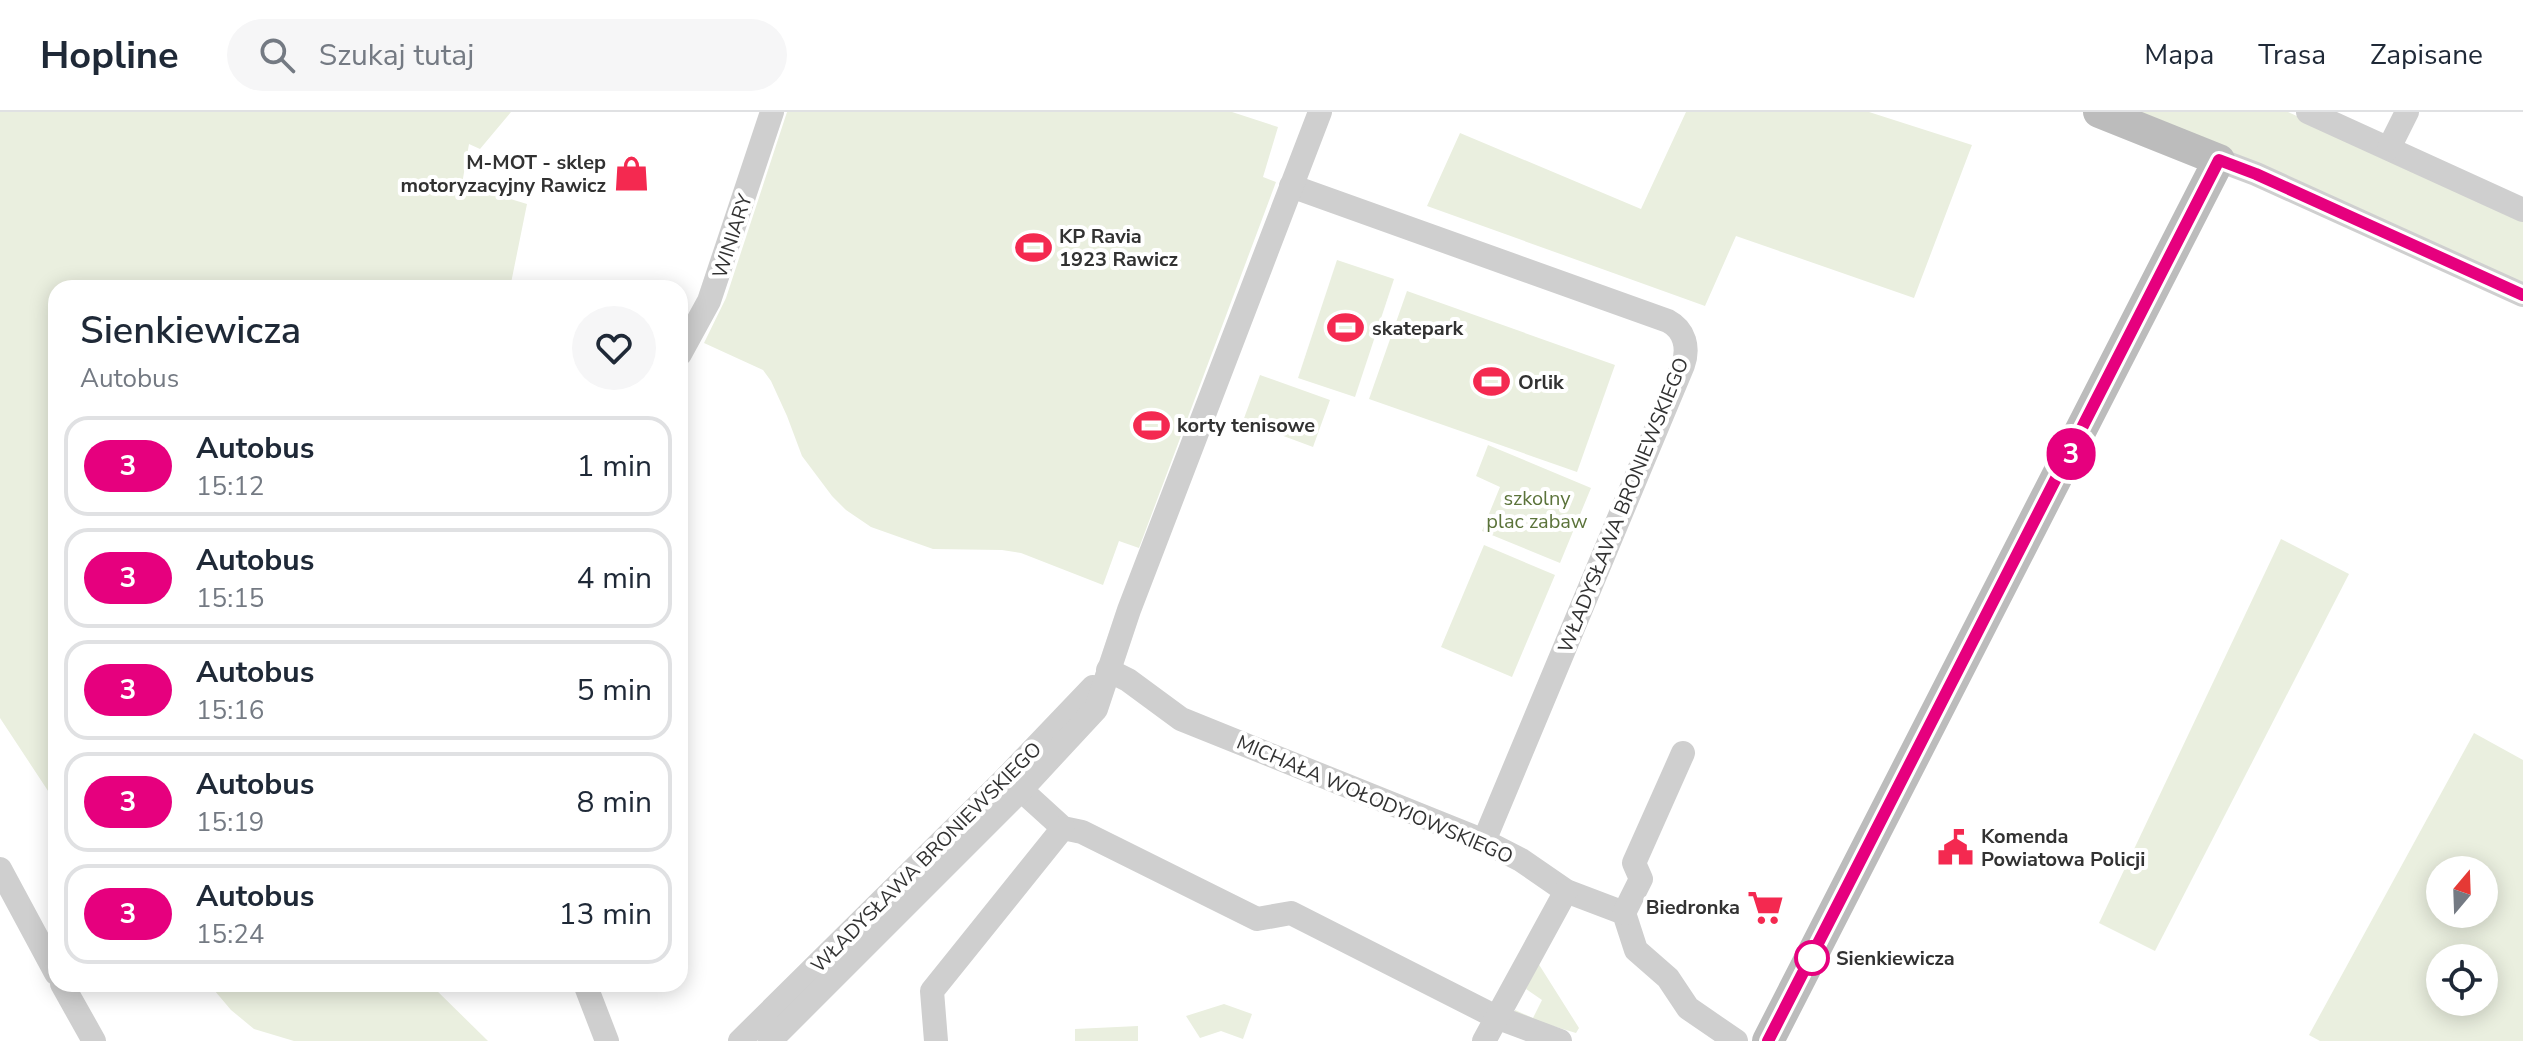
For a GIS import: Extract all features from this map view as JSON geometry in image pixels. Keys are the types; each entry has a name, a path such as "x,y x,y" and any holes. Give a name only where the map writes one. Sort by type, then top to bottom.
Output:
{"street":[{"name":"WINIARY","path":"688,339 709,301 772,112"},
{"name":"WŁADYSŁAWA BRONIEWSKIEGO","path":"770,1041 1014,784 1108,670 1320,112"},
{"path":"2099,112 2256,174 2523,295"},
{"path":"2308,112 2523,210"},
{"path":"2389,148 2407,112"},
{"path":"1768,1041 2219,160"},
{"name":"WŁADYSŁAWA BRONIEWSKIEGO","path":"1291,186 1668,321 1675,325 1686,345 1687,355 1683,365 1484,841"},
{"name":"MICHAŁA WOŁODYJOWSKIEGO","path":"1108,670 1128,680 1181,719 1484,841 1521,860 1566,891 1624,913"},
{"path":"1683,753 1634,863 1641,879 1624,913 1636,950 1668,978 1688,1008 1724,1038"},
{"name":"WŁADYSŁAWA BRONIEWSKIEGO","path":"740,1041 1014,784"},
{"path":"1014,784 1063,828 1082,832 1257,919 1291,913 1496,1017 1560,1041"},
{"path":"936,1041 932,991 1063,828"},
{"path":"0,869 48,958"},
{"path":"1484,1041 1566,891"},
{"path":"66,992 94,1041"},
{"path":"588,992 607,1041"}],"green space":[{"path":"0,112 511,112 480,149 469,144 462,184 527,204 512,280 48,280 48,791 0,718"},
{"path":"787,112 1232,112 1278,127 1263,177 1276,182 1139,548 1119,541 1103,585 1021,553 933,549 871,527 832,496 802,456 787,416 763,370 704,343 726,298"},
{"path":"1686,112 1869,112 1972,145 1914,298 1736,236 1705,306 1427,206 1460,133 1641,209"},
{"path":"2127,112 2288,112 2523,219 2523,285"},
{"name":"skatepark","path":"1337,260 1394,279 1355,397 1298,378"},
{"name":"Orlik","path":"1407,291 1615,365 1577,472 1369,399"},
{"path":"1260,375 1330,400 1313,447 1243,421"},
{"name":"szkolny plac zabaw","path":"1488,445 1591,488 1560,563 1482,531 1500,487 1476,476"},
{"path":"2281,539 2349,574 2155,951 2099,923"},
{"path":"1484,545 1555,575 1512,677 1441,647"},
{"path":"2474,733 2523,760 2523,1041 2320,1041 2309,1035"},
{"path":"1538,963 1579,1028 1576,1033 1513,1014 1515,1010 1533,1018 1542,1000 1526,989"},
{"path":"216,992 438,992 488,1041 294,1041 254,1029"},
{"path":"1224,1004 1252,1014 1243,1039 1221,1031 1200,1038 1186,1016"},
{"path":"1138,1026 1138,1041 1075,1041 1075,1029"}],"bus line":[{"name":"3","path":"1768,1041 2219,160 2523,295"}],"place":[{"name":"M-MOT - sklep motoryzacyjny Rawicz","path":"632,173"},
{"name":"KP Ravia 1923 Rawicz","path":"1033,248"},
{"name":"skatepark","path":"1346,328"},
{"name":"Orlik","path":"1492,382"},
{"name":"korty tenisowe","path":"1151,425"},
{"name":"Komenda Powiatowa Policji","path":"1955,848"},
{"name":"Biedronka","path":"1766,907"},
{"name":"Sienkiewicza","path":"1812,958"}]}
